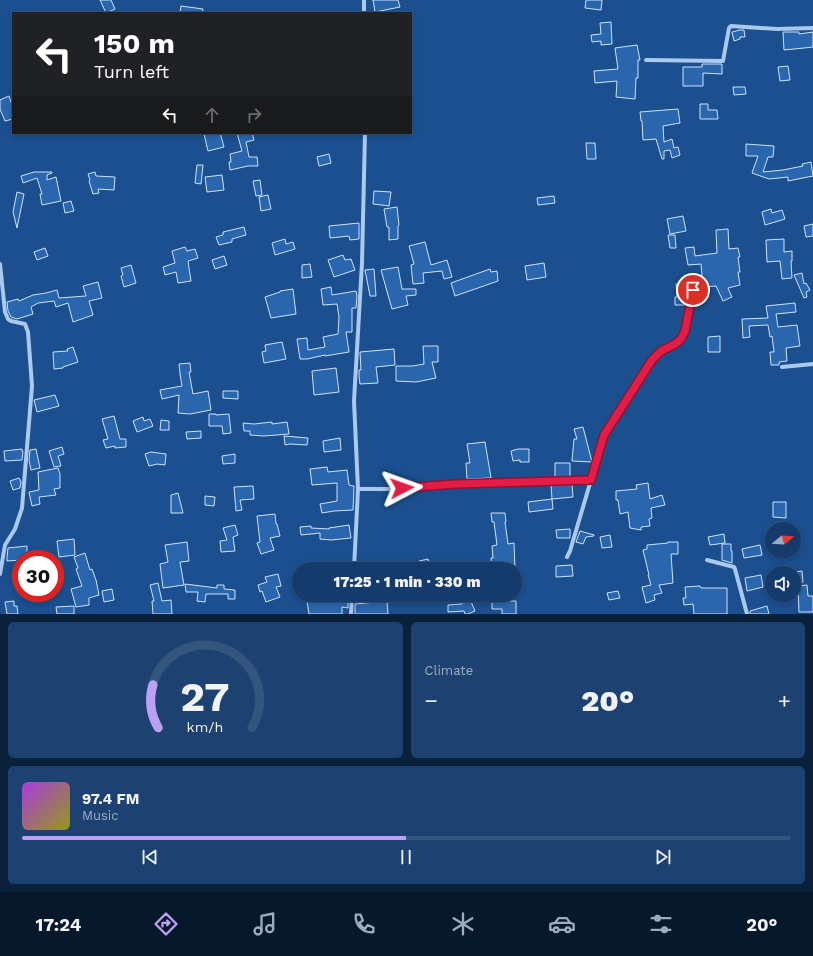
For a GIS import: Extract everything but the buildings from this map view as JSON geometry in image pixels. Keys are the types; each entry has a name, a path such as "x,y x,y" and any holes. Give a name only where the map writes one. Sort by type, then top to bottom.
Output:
{"street":[{"path":"364,0 364,12"},
{"path":"646,60 724,60 729,28 731,26 777,29 813,28"},
{"path":"354,562 358,489 354,401 362,263 365,134"},
{"path":"0,264 8,319 25,324 28,332 32,386 22,508 15,529 5,545 0,574"},
{"path":"567,556 570,551 604,435 652,360 661,351 675,344 681,339 685,331 693,290"},
{"path":"782,367 813,364"},
{"path":"358,489 389,489 455,484 591,480"},
{"path":"707,560 734,567 747,614"},
{"path":"351,614 352,602"}],"route":[{"path":"402,488 455,484 591,480 604,435 652,360 661,351 675,344 681,339 685,331 693,290"}]}
